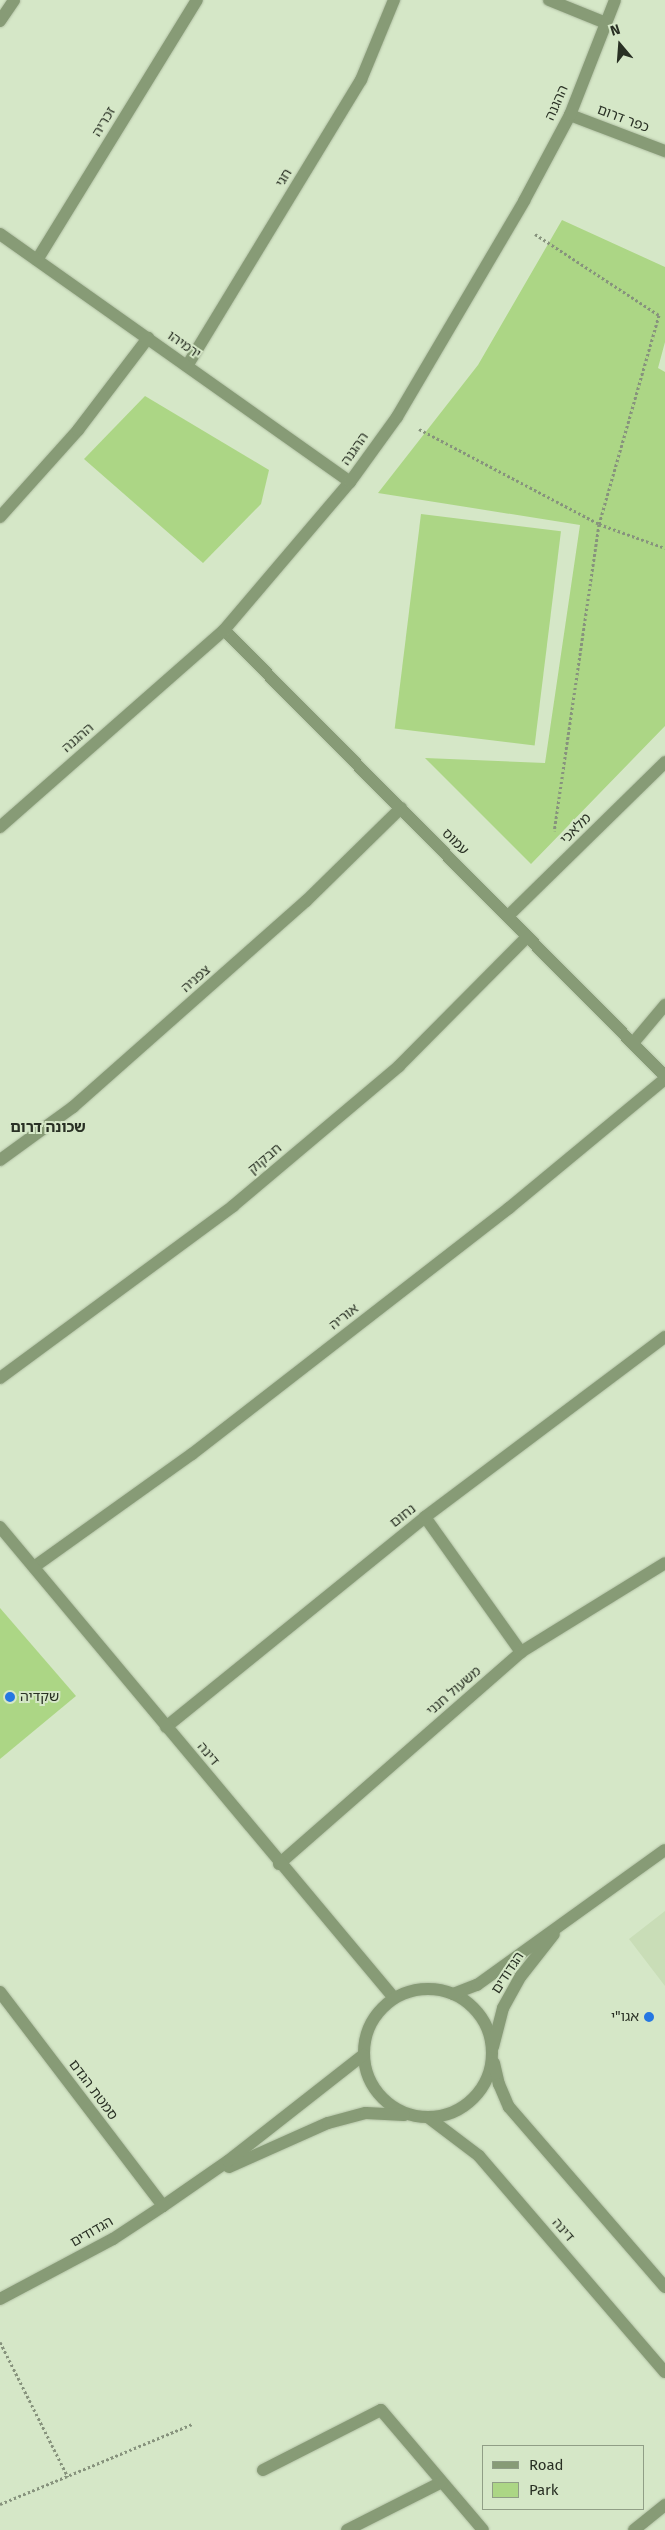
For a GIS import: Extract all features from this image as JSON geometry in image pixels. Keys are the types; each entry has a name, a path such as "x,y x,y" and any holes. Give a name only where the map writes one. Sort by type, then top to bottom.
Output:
{"street":[{"path":"0,21 14,0"},
{"name":"זכריה","path":"37,260 196,0"},
{"name":"חגי","path":"187,366 361,80 394,0"},
{"path":"549,0 606,23"},
{"name":"ההגנה","path":"0,827 224,630 350,482 397,417 513,220 570,115 615,0"},
{"name":"כפר דרום","path":"570,115 665,150"},
{"name":"ירמיהו","path":"0,234 350,482"},
{"path":"0,518 78,430 148,338"},
{"name":"עמוס","path":"224,630 665,1077"},
{"name":"מלאכי","path":"508,916 665,762"},
{"name":"צפניה","path":"0,1160 73,1107 306,901 400,808"},
{"name":"חבקוק","path":"0,1378 234,1206 399,1066 527,937"},
{"path":"632,1043 665,1005"},
{"name":"אוריה","path":"34,1567 200,1448 509,1208 665,1077"},
{"name":"נחום","path":"166,1727 425,1517 665,1337"},
{"path":"425,1517 521,1652"},
{"name":"דינה","path":"0,1527 279,1864 394,1998"},
{"name":"משעול חנני","path":"279,1864 521,1652 665,1563"},
{"name":"הגדודים","path":"454,1994 476,1985 665,1850"},
{"name":"הגדודים","path":"493,2053 504,2008 521,1976 563,1922"},
{"path":"493,2053 489,2076 479,2093 465,2106 448,2114 429,2118 407,2115 390,2106 376,2092 367,2074 363,2055 371,2023 381,2009 394,1998 413,1990 433,1989 454,1994 468,2003 481,2016 493,2053 498,2084 509,2107 665,2287"},
{"name":"סמטת הגדם","path":"0,1992 163,2206"},
{"name":"הגדודים","path":"0,2299 113,2239 196,2184 363,2055"},
{"name":"הגדודים","path":"196,2184 328,2123 366,2113 407,2115"},
{"name":"דינה","path":"429,2118 479,2156 665,2372"},
{"path":"263,2470 381,2410 483,2530"},
{"path":"347,2530 442,2482"},
{"path":"634,2530 665,2505"}],"path":[{"path":"513,220 659,315 599,524 547,878"},
{"path":"397,417 599,524 665,548"},
{"path":"0,2342 68,2477"},
{"path":"0,2504 192,2424"}],"shaded area":[{"path":"665,1911 665,1986 629,1939"}],"green space":[{"path":"562,220 665,267 665,342 658,368 665,372 665,726 531,864 425,758 545,763 580,525 378,493 478,365"},
{"path":"145,396 269,470 261,504 203,563 84,459"},
{"path":"421,514 561,531 535,746 395,728"},
{"path":"0,1608 76,1696 0,1759"}],"place":[{"name":"שקדיה","path":"10,1697"},
{"name":"אגו\"י","path":"649,2017"}],"district":[{"name":"שכונה דרום","path":"48,1128"}]}
